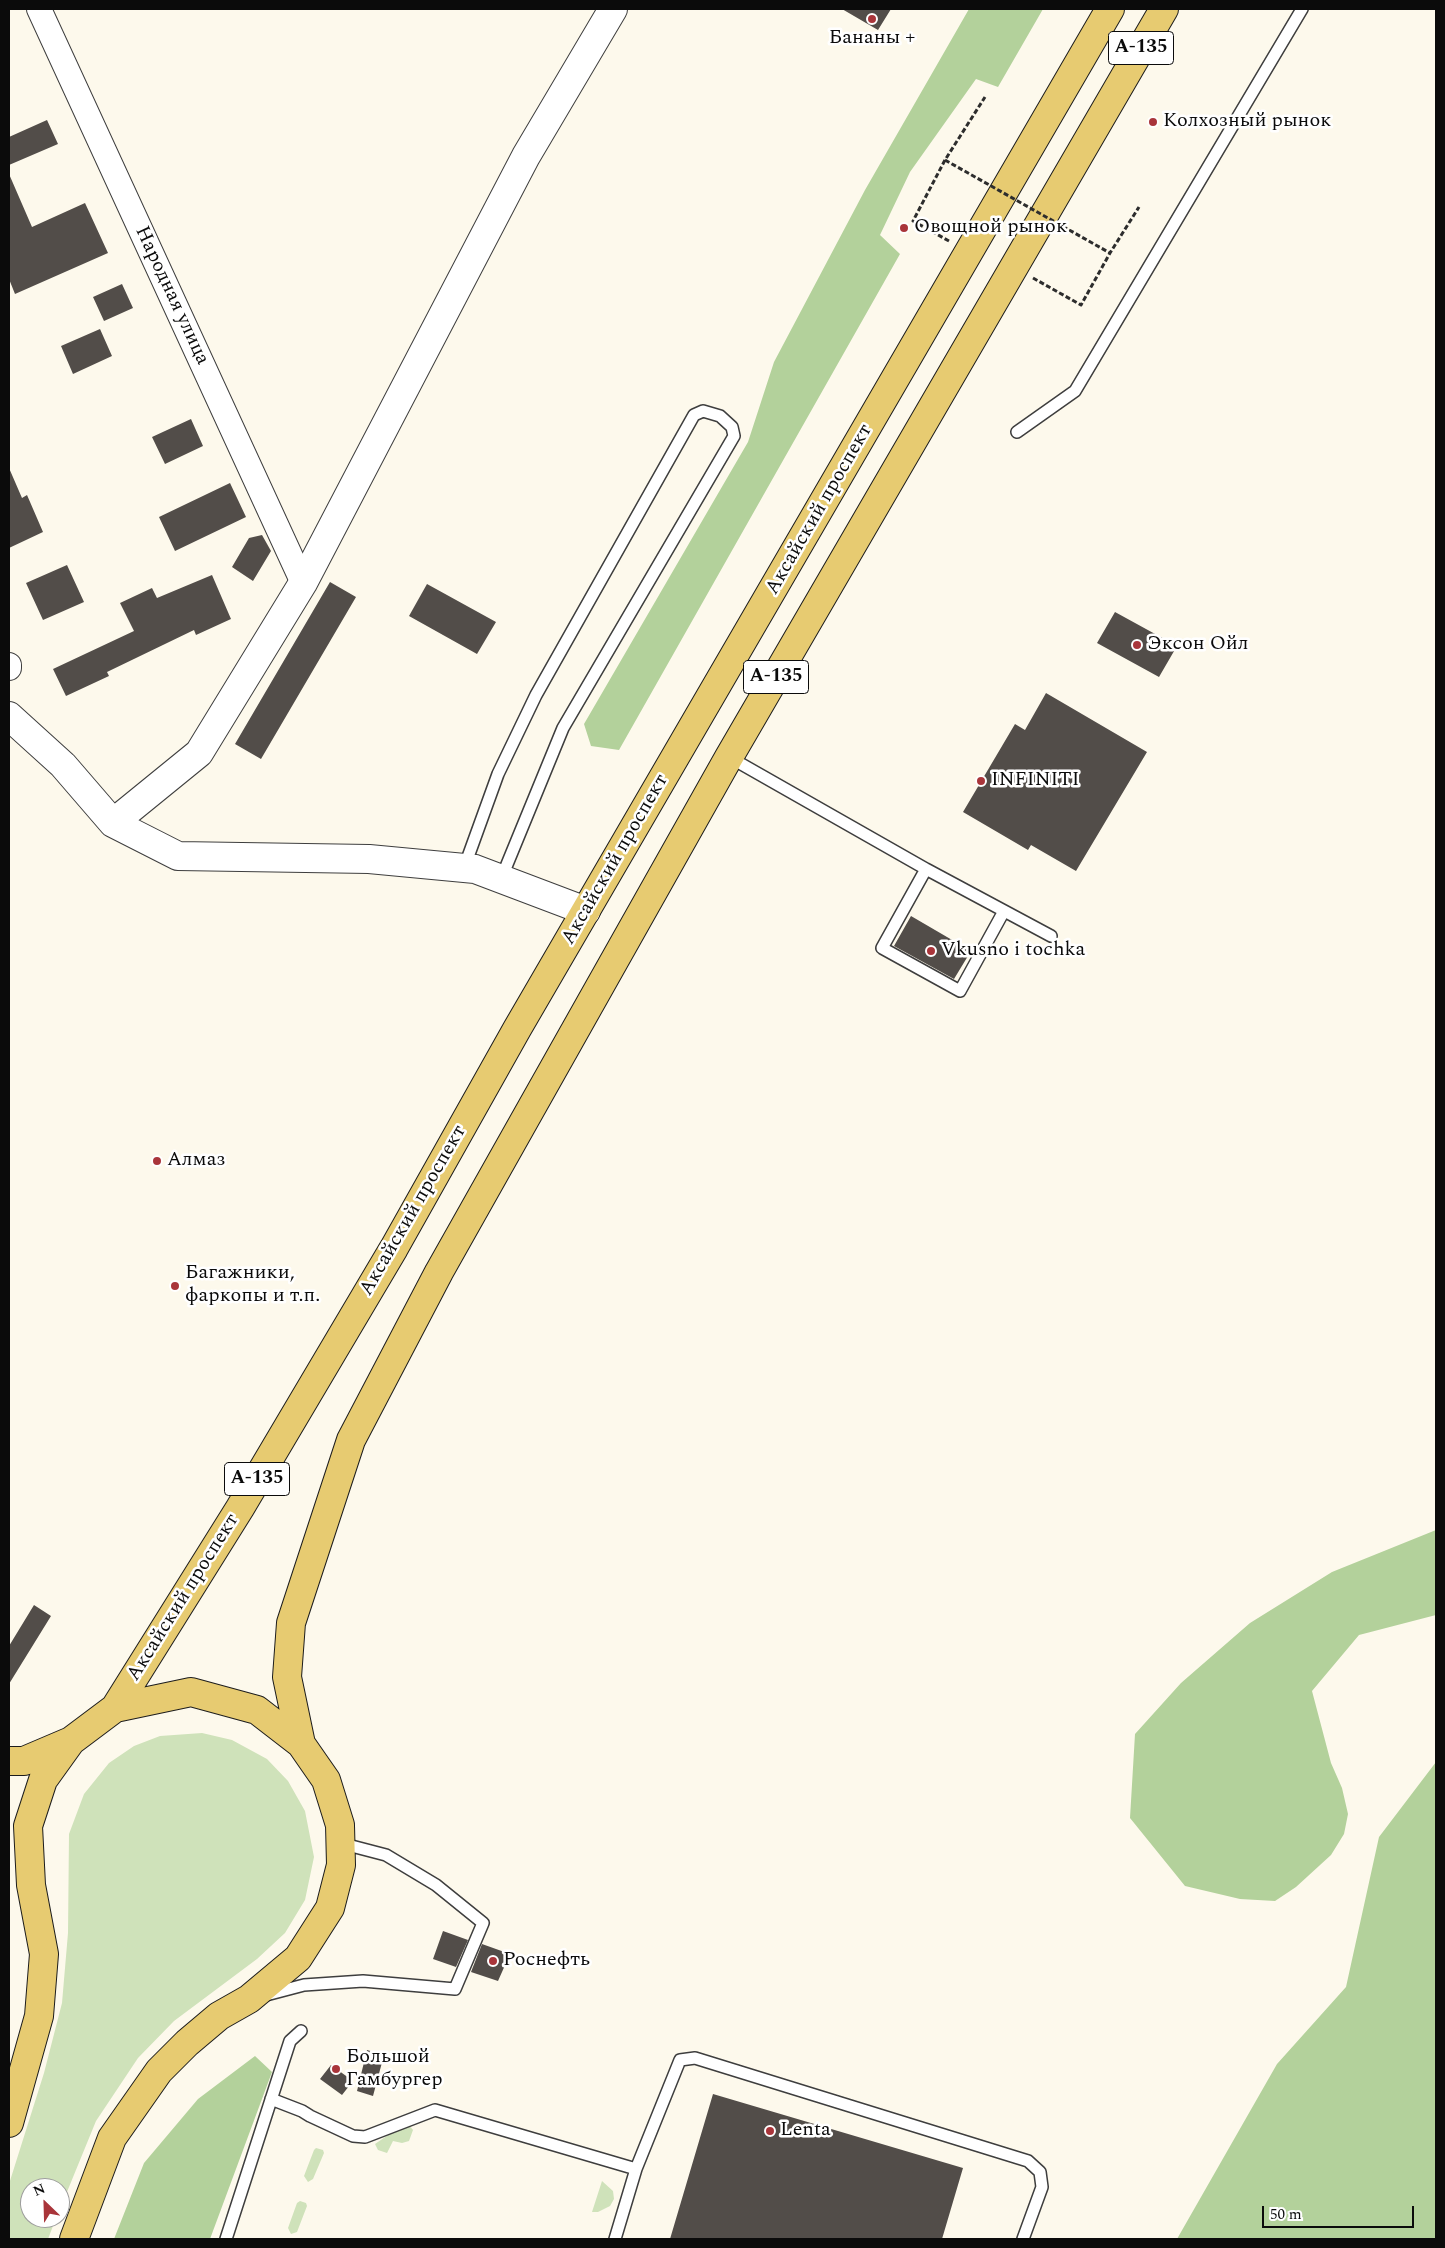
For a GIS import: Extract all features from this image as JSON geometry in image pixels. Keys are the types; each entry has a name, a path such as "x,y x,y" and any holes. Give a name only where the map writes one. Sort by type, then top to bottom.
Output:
{"main road":[{"name":"Аксайский проспект","path":"115,1708 240,1508 394,1248 517,1029 970,253 1110,9"},
{"name":"А-135","path":"301,1744 287,1677 290,1623 351,1440 440,1272 730,757 1164,9"},
{"path":"9,1761 24,1761 71,1740 115,1708 191,1692 257,1710 301,1744 326,1780 340,1825 341,1865 330,1908 298,1958 249,1999 219,2016 187,2043 159,2071 112,2138 74,2239"},
{"path":"9,2124 39,2008 44,1954 31,1885 28,1826 42,1780 71,1740"},
{"path":"9,1852 31,1885"}],"street":[{"name":"Народная улица","path":"39,9 303,583"},
{"path":"113,823 199,753 303,583 526,156 613,9"},
{"path":"9,716 63,765 113,823 178,856 369,859 475,869 586,911"}],"lane":[{"path":"1017,432 1075,391 1302,9"},
{"path":"464,868 498,774 536,695 694,415 703,411 720,416 732,427 734,436 563,728 501,879"},
{"path":"730,757 926,869 1051,936"},
{"path":"926,869 882,948 960,991 1004,911"},
{"path":"249,1999 304,1985 363,1981 455,1989 482,1923 436,1885 386,1855 340,1843"},
{"path":"226,2239 290,2041 301,2031"},
{"path":"615,2239 636,2169 680,2060 695,2058 1028,2161 1040,2172 1042,2187 1023,2239"},
{"path":"271,2099 302,2111 353,2136 365,2137 436,2110 636,2169"}],"path":[{"path":"970,253 913,221 945,160 985,97"},
{"path":"945,160 1110,253"},
{"path":"1014,267 1081,305 1110,253 1139,207"}],"green space":[{"path":"969,9 1043,9 998,87 976,79 910,172 880,235 900,254 619,750 591,746 584,724 748,442 774,362 865,190"},
{"path":"1436,1530 1436,1615 1359,1635 1312,1691 1331,1763 1342,1788 1348,1814 1344,1834 1331,1855 1296,1887 1275,1901 1240,1899 1185,1886 1130,1818 1135,1734 1181,1683 1250,1623 1332,1572"},
{"path":"202,1733 232,1740 267,1759 288,1781 305,1811 314,1857 305,1900 285,1933 257,1959 174,2021 138,2058 96,2121 70,2185 70,2178 20,2178 20,2228 52,2228 48,2239 9,2239 9,2184 44,2073 62,2003 68,1933 69,1834 84,1794 109,1763 134,1746 160,1736"},
{"path":"1436,1762 1436,2239 1177,2239 1277,2064 1346,1987 1379,1837"},
{"path":"255,2056 272,2072 210,2239 114,2239 144,2163 198,2099"},
{"path":"409,2125 413,2130 409,2141 402,2143 393,2141 387,2153 378,2150 375,2144 394,2131"},
{"path":"316,2148 323,2150 324,2153 313,2179 308,2182 304,2176"},
{"path":"602,2181 613,2191 614,2199 610,2206 598,2212 592,2212"},
{"path":"300,2201 306,2203 307,2206 297,2232 291,2234 288,2228 297,2203"}],"building":[{"name":"Бананы +","path":"842,9 891,9 878,30"},
{"path":"47,120 58,144 9,165 9,137"},
{"path":"9,174 32,227 85,203 108,253 15,294 9,279"},
{"path":"122,284 133,308 104,321 93,297"},
{"path":"100,329 112,356 73,374 61,346"},
{"path":"191,419 203,446 165,464 152,437"},
{"path":"9,468 22,498 27,495 43,532 9,548"},
{"path":"230,483 246,517 175,551 159,517"},
{"path":"262,535 271,551 253,581 232,567 249,538"},
{"path":"67,565 84,602 43,620 26,583"},
{"path":"212,575 231,619 196,635 194,630 107,672 109,676 66,696 53,669 134,631 120,603 152,588 157,598"},
{"path":"330,582 356,597 261,759 235,744"},
{"path":"427,584 496,622 477,654 409,616"},
{"name":"Эксон Ойл","path":"1115,612 1177,646 1159,677 1097,643"},
{"path":"1046,693 1147,752 1076,871 1031,845 1028,850 963,812 1015,724 1025,730"},
{"name":"Vkusno i tochka","path":"911,916 971,951 954,979 894,946"},
{"path":"34,1605 51,1616 9,1684 9,1646"},
{"path":"443,1931 468,1940 456,1967 433,1959"},
{"path":"482,1944 510,1954 498,1981 471,1972"},
{"path":"367,2050 384,2055 373,2096 357,2091"},
{"path":"331,2065 353,2081 342,2095 320,2079"},
{"name":"Lenta","path":"713,2094 963,2168 942,2239 670,2239"}],"place":[{"name":"Бананы +","path":"872,19"},
{"name":"Колхозный рынок","path":"1153,122"},
{"name":"Овощной рынок","path":"904,228"},
{"name":"Эксон Ойл","path":"1137,645"},
{"name":"INFINITI","path":"981,781"},
{"name":"Vkusno i tochka","path":"931,951"},
{"name":"Алмаз","path":"157,1161"},
{"name":"Багажники, фаркопы и т.п.","path":"175,1286"},
{"name":"Роснефть","path":"493,1961"},
{"name":"Большой Гамбургер","path":"336,2069"},
{"name":"Lenta","path":"770,2131"}]}
